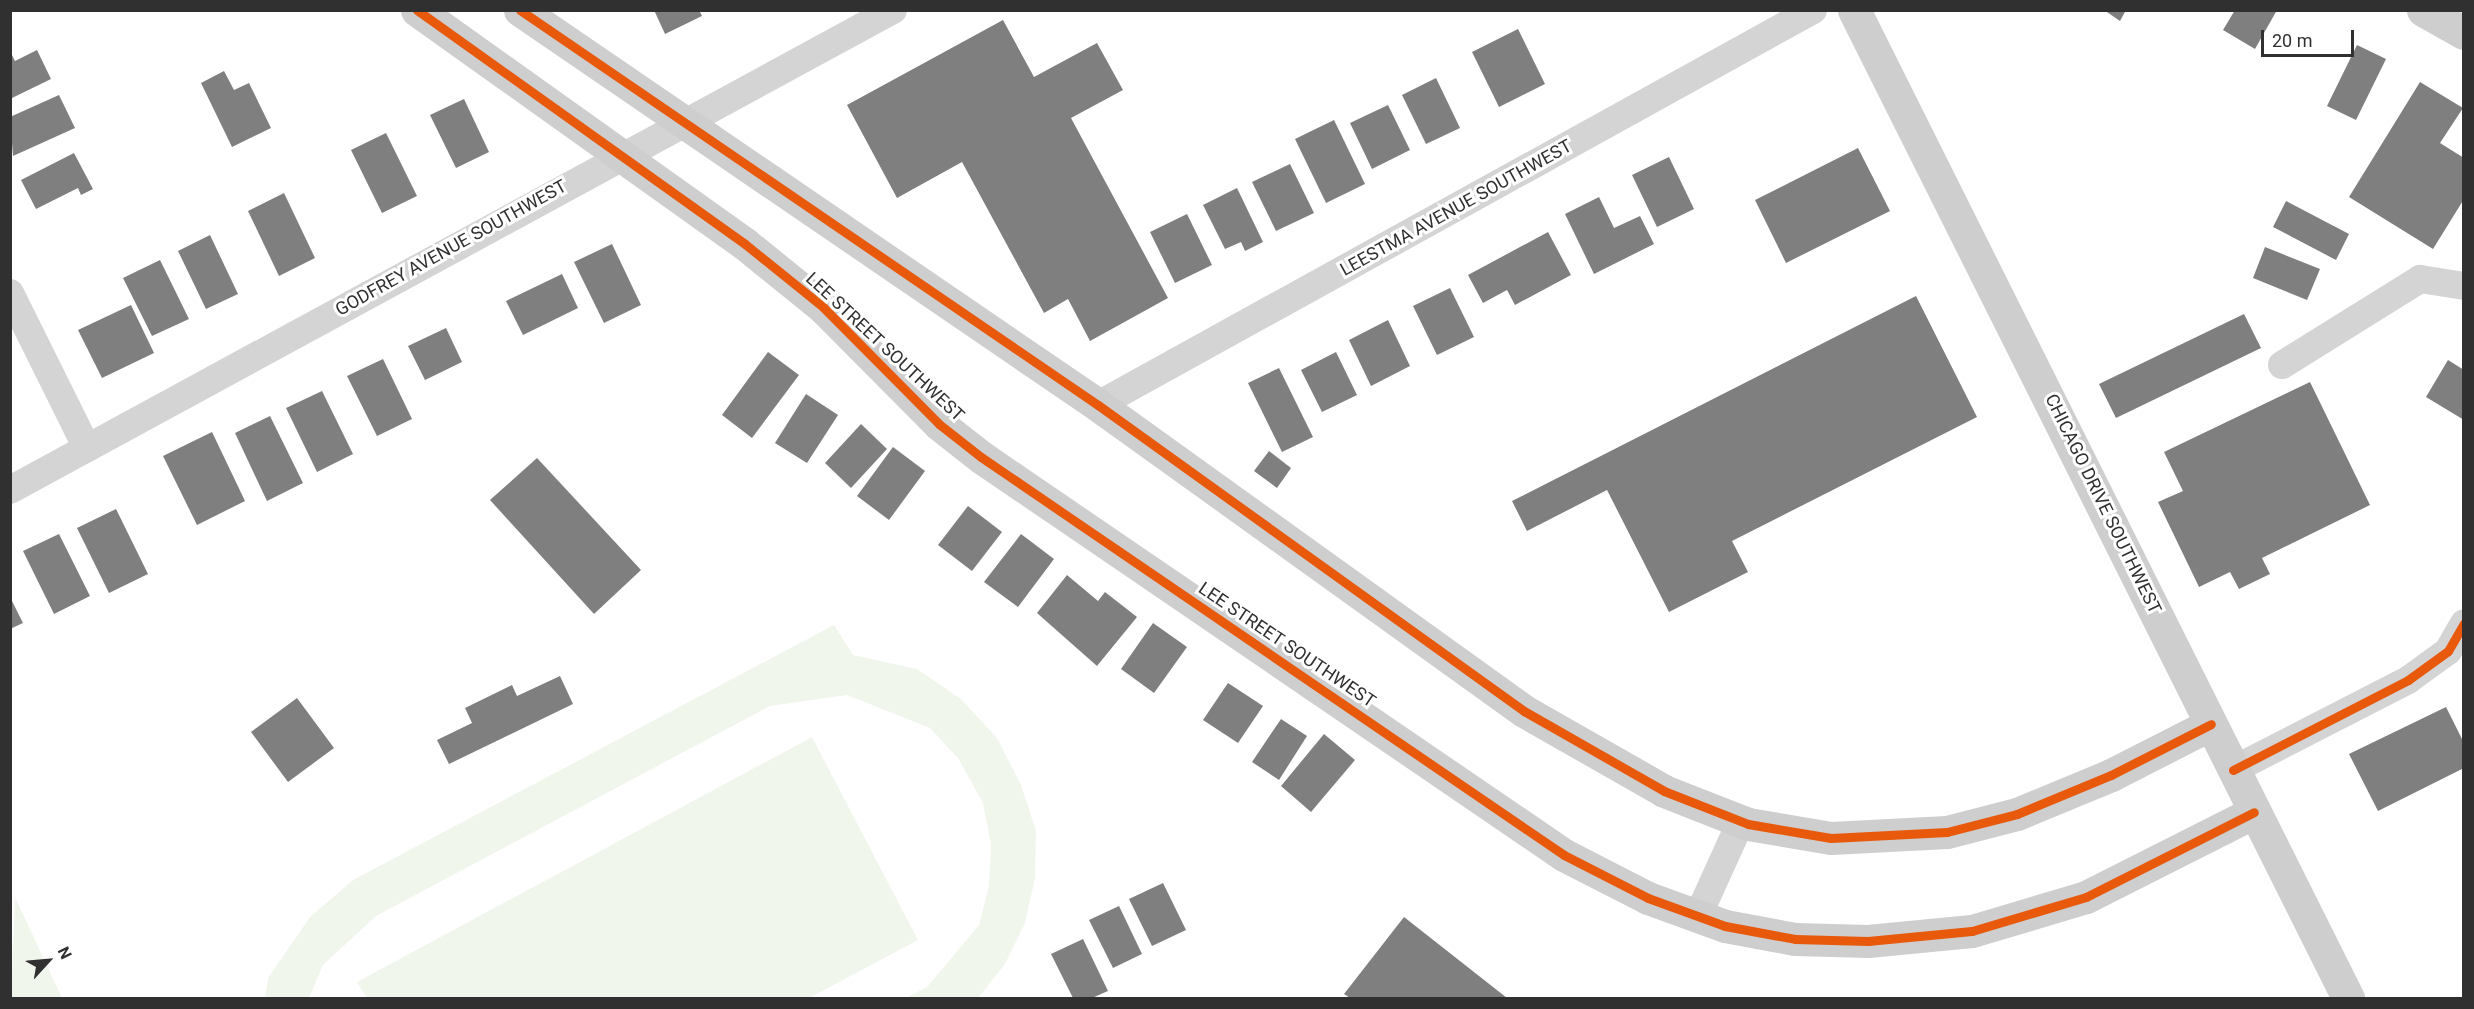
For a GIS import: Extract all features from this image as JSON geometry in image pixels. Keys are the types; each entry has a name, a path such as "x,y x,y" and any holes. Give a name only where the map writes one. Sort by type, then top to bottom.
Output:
{"street":[{"name":"LEE STREET SOUTHWEST","path":"417,10 622,155 807,294 939,424 981,457 1564,855 1648,898 1698,916 1795,939 1868,941 1972,932 2086,897 2254,812"},
{"path":"520,10 1098,405 1524,711 1664,791 1741,821 1831,838 1947,832 2017,814 2111,775 2211,724"},
{"name":"GODFREY AVENUE SOUTHWEST","path":"10,490 622,155 893,10"},
{"name":"LEESTMA AVENUE SOUTHWEST","path":"1098,405 1813,10"},
{"name":"CHICAGO DRIVE SOUTHWEST","path":"1854,10 2348,999"},
{"path":"2422,10 2463,33"},
{"path":"2282,365 2404,286 2420,279 2463,286"},
{"path":"10,293 87,448"},
{"path":"2233,770 2408,680 2448,651 2463,623"},
{"path":"1698,916 1741,821"}],"shaded area":[{"path":"834,625 853,655 917,669 961,699 997,738 1021,785 1036,831 1035,878 1025,923 1005,964 978,998 906,998 927,987 979,925 989,886 991,844 983,803 958,758 930,728 847,695 770,706 376,916 323,965 309,998 265,998 268,978 310,917 353,880"},
{"path":"812,737 918,940 809,998 367,998 357,982"},
{"path":"15,897 62,998 11,998"}],"building":[{"path":"654,10 699,10 702,16 665,34"},
{"path":"2104,10 2126,10 2120,21"},
{"path":"2235,10 2277,10 2255,49 2223,30"},
{"path":"1003,20 1034,77 1097,43 1123,90 1071,118 1168,298 1090,341 1068,299 1044,313 962,162 897,198 847,105"},
{"path":"1518,29 1545,84 1499,107 1472,52"},
{"path":"2357,45 2386,59 2356,120 2327,106"},
{"path":"37,50 51,79 10,99 10,51 15,61"},
{"path":"224,71 234,90 249,83 271,128 232,147 201,83"},
{"path":"1436,78 1460,128 1426,144 1402,95"},
{"path":"2420,82 2463,108 2440,143 2464,158 2464,199 2433,249 2349,197"},
{"path":"59,95 75,128 13,156 10,117"},
{"path":"464,99 489,152 456,168 430,115"},
{"path":"1388,105 1410,150 1372,169 1350,123"},
{"path":"1334,120 1365,184 1326,203 1295,139"},
{"path":"386,133 417,196 382,213 351,150"},
{"path":"1858,148 1890,211 1786,263 1755,200"},
{"path":"74,153 93,189 81,195 78,188 36,209 21,180"},
{"path":"1669,157 1694,209 1657,227 1632,175"},
{"path":"1290,164 1314,213 1276,231 1252,182"},
{"path":"1237,188 1263,242 1245,251 1241,242 1225,249 1203,205"},
{"path":"284,193 315,258 279,276 248,211"},
{"path":"1599,197 1614,228 1640,216 1654,244 1594,274 1565,214"},
{"path":"2286,201 2349,234 2336,260 2273,227"},
{"path":"1187,214 1212,265 1175,283 1150,232"},
{"path":"1548,232 1571,275 1515,305 1507,290 1483,303 1468,275"},
{"path":"210,235 238,294 206,309 178,251"},
{"path":"612,244 641,305 604,323 574,262"},
{"path":"2265,247 2320,269 2307,300 2253,278"},
{"path":"160,260 189,319 152,336 123,278"},
{"path":"562,274 578,308 523,335 506,301"},
{"path":"1450,288 1474,337 1437,355 1413,306"},
{"path":"1916,296 1977,417 1732,541 1748,572 1669,612 1607,490 1527,531 1512,501"},
{"path":"131,305 154,353 102,378 78,330"},
{"path":"2244,314 2261,348 2116,418 2099,384"},
{"path":"1388,320 1410,366 1371,386 1349,340"},
{"path":"446,328 462,362 425,380 408,346"},
{"path":"768,352 799,375 752,438 722,415"},
{"path":"1336,352 1357,395 1322,412 1301,370"},
{"path":"383,359 412,419 377,436 347,376"},
{"path":"2448,360 2464,370 2464,420 2426,397"},
{"path":"1279,368 1313,437 1282,452 1248,383"},
{"path":"2310,382 2370,505 2262,558 2270,574 2239,589 2230,572 2199,587 2158,502 2183,491 2164,452"},
{"path":"322,391 353,454 317,472 286,408"},
{"path":"806,394 838,415 807,463 775,443"},
{"path":"270,416 303,483 267,501 235,433"},
{"path":"861,424 887,449 851,488 825,463"},
{"path":"212,432 245,501 197,525 163,456"},
{"path":"893,447 925,471 889,520 857,496"},
{"path":"1269,451 1291,468 1277,488 1254,471"},
{"path":"537,458 641,570 594,614 490,500"},
{"path":"968,506 1002,532 972,571 938,545"},
{"path":"116,509 148,574 109,593 77,528"},
{"path":"59,534 90,596 54,614 23,551"},
{"path":"1021,534 1054,559 1018,607 984,582"},
{"path":"1067,575 1098,601 1105,592 1137,617 1097,666 1037,613"},
{"path":"10,597 23,623 10,629"},
{"path":"1153,623 1187,647 1154,693 1121,669"},
{"path":"560,676 573,704 449,764 437,740 472,723 465,708 512,685 517,696"},
{"path":"1228,683 1263,706 1238,743 1203,720"},
{"path":"297,698 334,748 288,782 251,732"},
{"path":"2446,707 2464,743 2464,768 2378,811 2349,754"},
{"path":"1281,719 1307,736 1279,780 1252,762"},
{"path":"1324,734 1355,760 1311,812 1281,786"},
{"path":"1163,883 1186,930 1152,946 1129,899"},
{"path":"1119,906 1142,954 1113,968 1089,920"},
{"path":"1404,917 1507,998 1350,998 1344,994"},
{"path":"1083,939 1108,991 1092,998 1073,998 1051,954"}],"cycle path":[{"path":"417,10 745,244 823,307 939,424 981,457 1564,855 1648,898 1725,926 1795,939 1868,941 1972,931 2086,897 2254,812"},
{"path":"520,10 1098,405 1524,711 1664,791 1748,824 1831,838 1947,832 2017,814 2111,775 2211,724"},
{"path":"2233,770 2408,680 2448,651 2464,623"}]}
